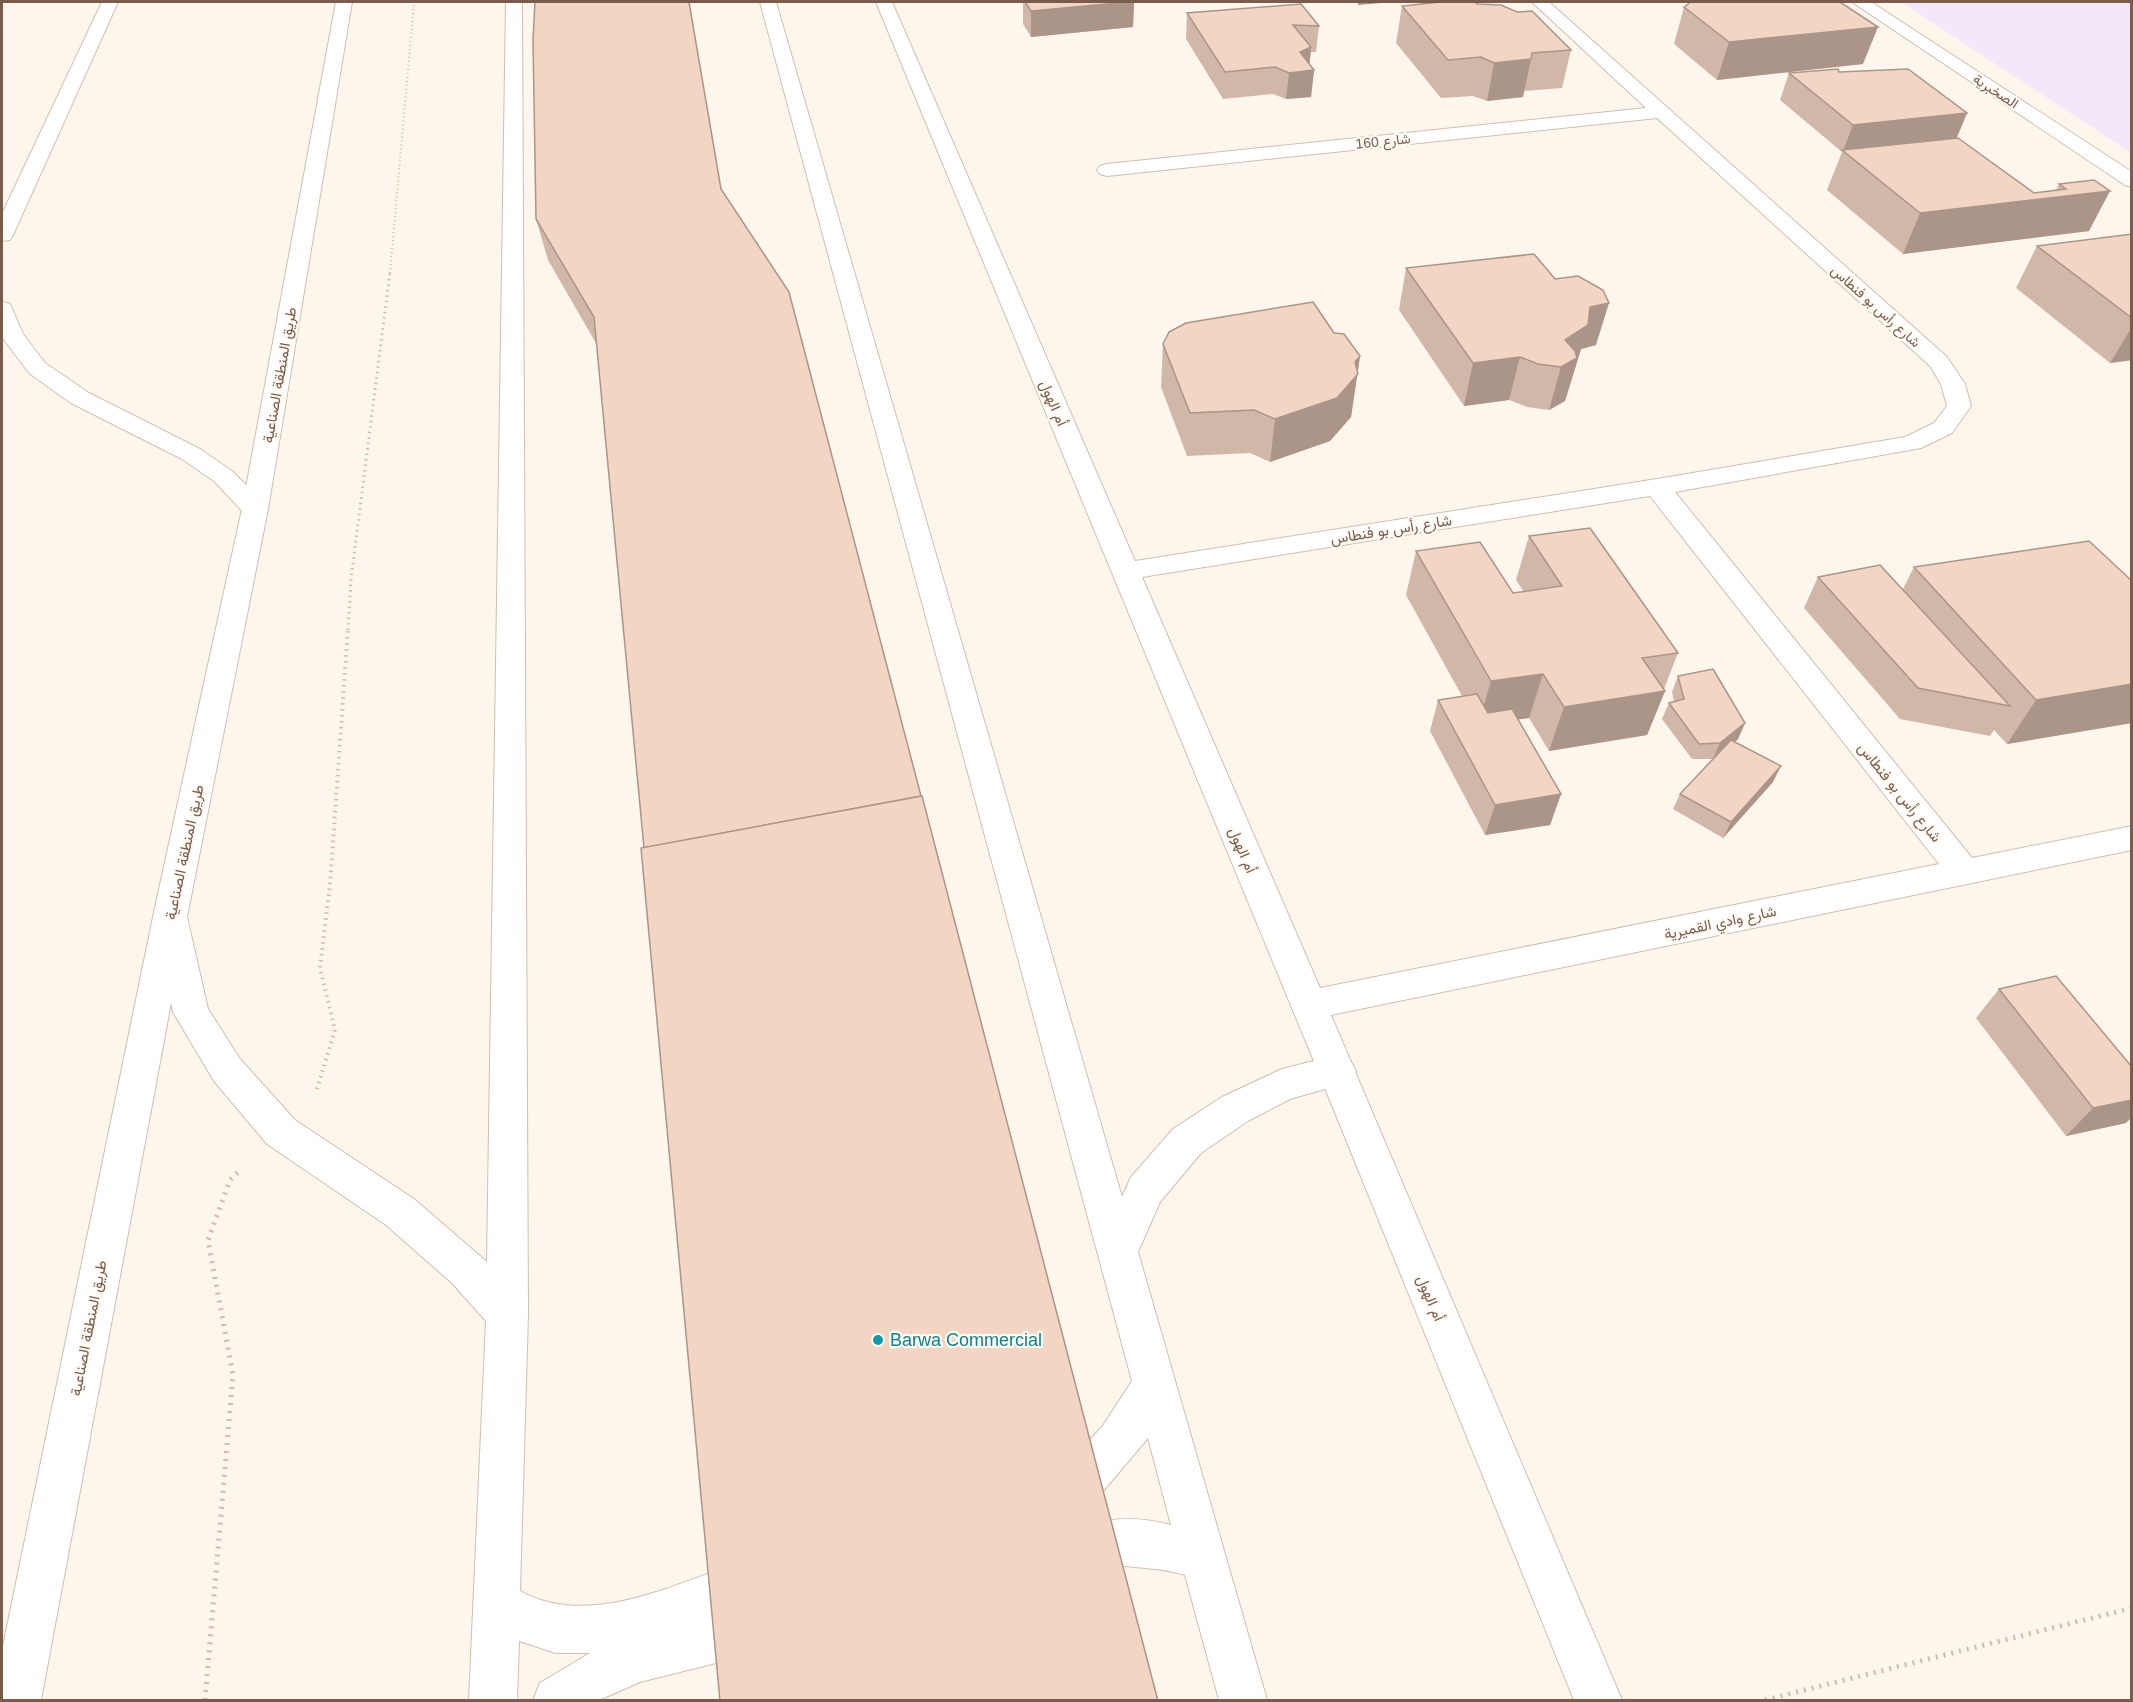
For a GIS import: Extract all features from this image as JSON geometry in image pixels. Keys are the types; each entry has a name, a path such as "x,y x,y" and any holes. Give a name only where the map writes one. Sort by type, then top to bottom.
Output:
{"street":[{"path":"2,235 110,2"},
{"name":"طريق المنطقة الصناعية","path":"16,1701 170,917 255,509 344,2"},
{"path":"493,1701 507,1314 514,2"},
{"path":"768,2 1243,1701"},
{"name":"أم الهول","path":"884,2 1337,1071 1598,1701"},
{"name":"شارع رأس بو فنطاس","path":"1125,571 1657,487 1912,443 1943,428 1959,406 1953,384 1939,362 1540,2"},
{"name":"الصخبرية","path":"1860,2 2132,181"},
{"name":"شارع 160","path":"1107,170 1660,112"},
{"path":"2,309 12,335 37,368 80,398 191,454 224,476 255,509"},
{"name":"شارع رأس بو فنطاس","path":"1657,487 1964,872"},
{"name":"شارع وادي القميرية","path":"1308,1005 2132,838"},
{"path":"170,917 191,1012 227,1070 281,1132 400,1212 466,1269 507,1314"},
{"path":"1118,1252 1145,1190 1186,1141 1235,1109 1282,1085 1337,1071"},
{"path":"1088,1474 1127,1432 1154,1383"},
{"path":"1107,1542 1130,1540 1156,1544 1202,1558"},
{"path":"497,1604 524,1620 556,1629 590,1630 627,1622 729,1613 573,1687 556,1701"}],"path":[{"path":"205,1701 232,1375 208,1240 230,1180 281,1132 320,1085 335,1030 320,968 330,885 351,579 389,281 414,2"},
{"path":"1764,1701 2132,1608"}],"shaded area":[{"path":"1901,2 2131,2 2131,153"}],"building":[{"path":"535,2 689,2 721,189 789,292 921,796 644,848 594,317 536,219 533,40"},
{"path":"1025,2 1128,2 1031,11"},
{"path":"1441,2 1474,2 1501,5 1517,12 1532,11 1571,50 1532,53 1531,59 1494,63 1481,57 1448,60 1402,6"},
{"path":"1691,2 1840,2 1878,27 1729,42 1684,7"},
{"path":"1301,4 1319,26 1293,25 1311,47 1300,52 1314,70 1289,73 1275,67 1225,72 1187,13"},
{"path":"1838,69 1839,72 1908,69 1967,113 1853,125 1789,73"},
{"path":"1958,138 2034,193 2066,189 2059,184 2094,180 2110,191 1920,213 1842,150"},
{"path":"2132,234 2132,318 2037,246"},
{"path":"1534,254 1555,279 1578,276 1603,290 1609,303 1590,307 1588,325 1565,340 1575,351 1577,358 1561,367 1538,364 1520,357 1473,363 1406,268"},
{"path":"1313,302 1334,333 1344,334 1360,356 1355,362 1358,374 1337,398 1275,419 1254,410 1190,413 1163,344 1169,332 1186,323"},
{"path":"1590,528 1678,653 1642,658 1665,691 1564,707 1543,674 1491,681 1416,551 1480,542 1513,593 1562,586 1529,536"},
{"path":"2089,541 2132,581 2132,684 2036,700 1914,567"},
{"path":"1880,565 2010,706 1918,688 1818,577"},
{"path":"1713,669 1745,723 1720,743 1699,744 1669,703 1684,699 1678,676"},
{"path":"1477,694 1488,713 1512,709 1561,794 1495,805 1438,700"},
{"path":"1731,740 1781,766 1731,822 1680,794"},
{"path":"922,796 1158,1701 720,1701 641,848"},
{"path":"2056,976 2132,1067 2132,1100 2093,1108 1999,989"}],"place":[{"name":"Barwa Commercial","path":"878,1340"}]}
